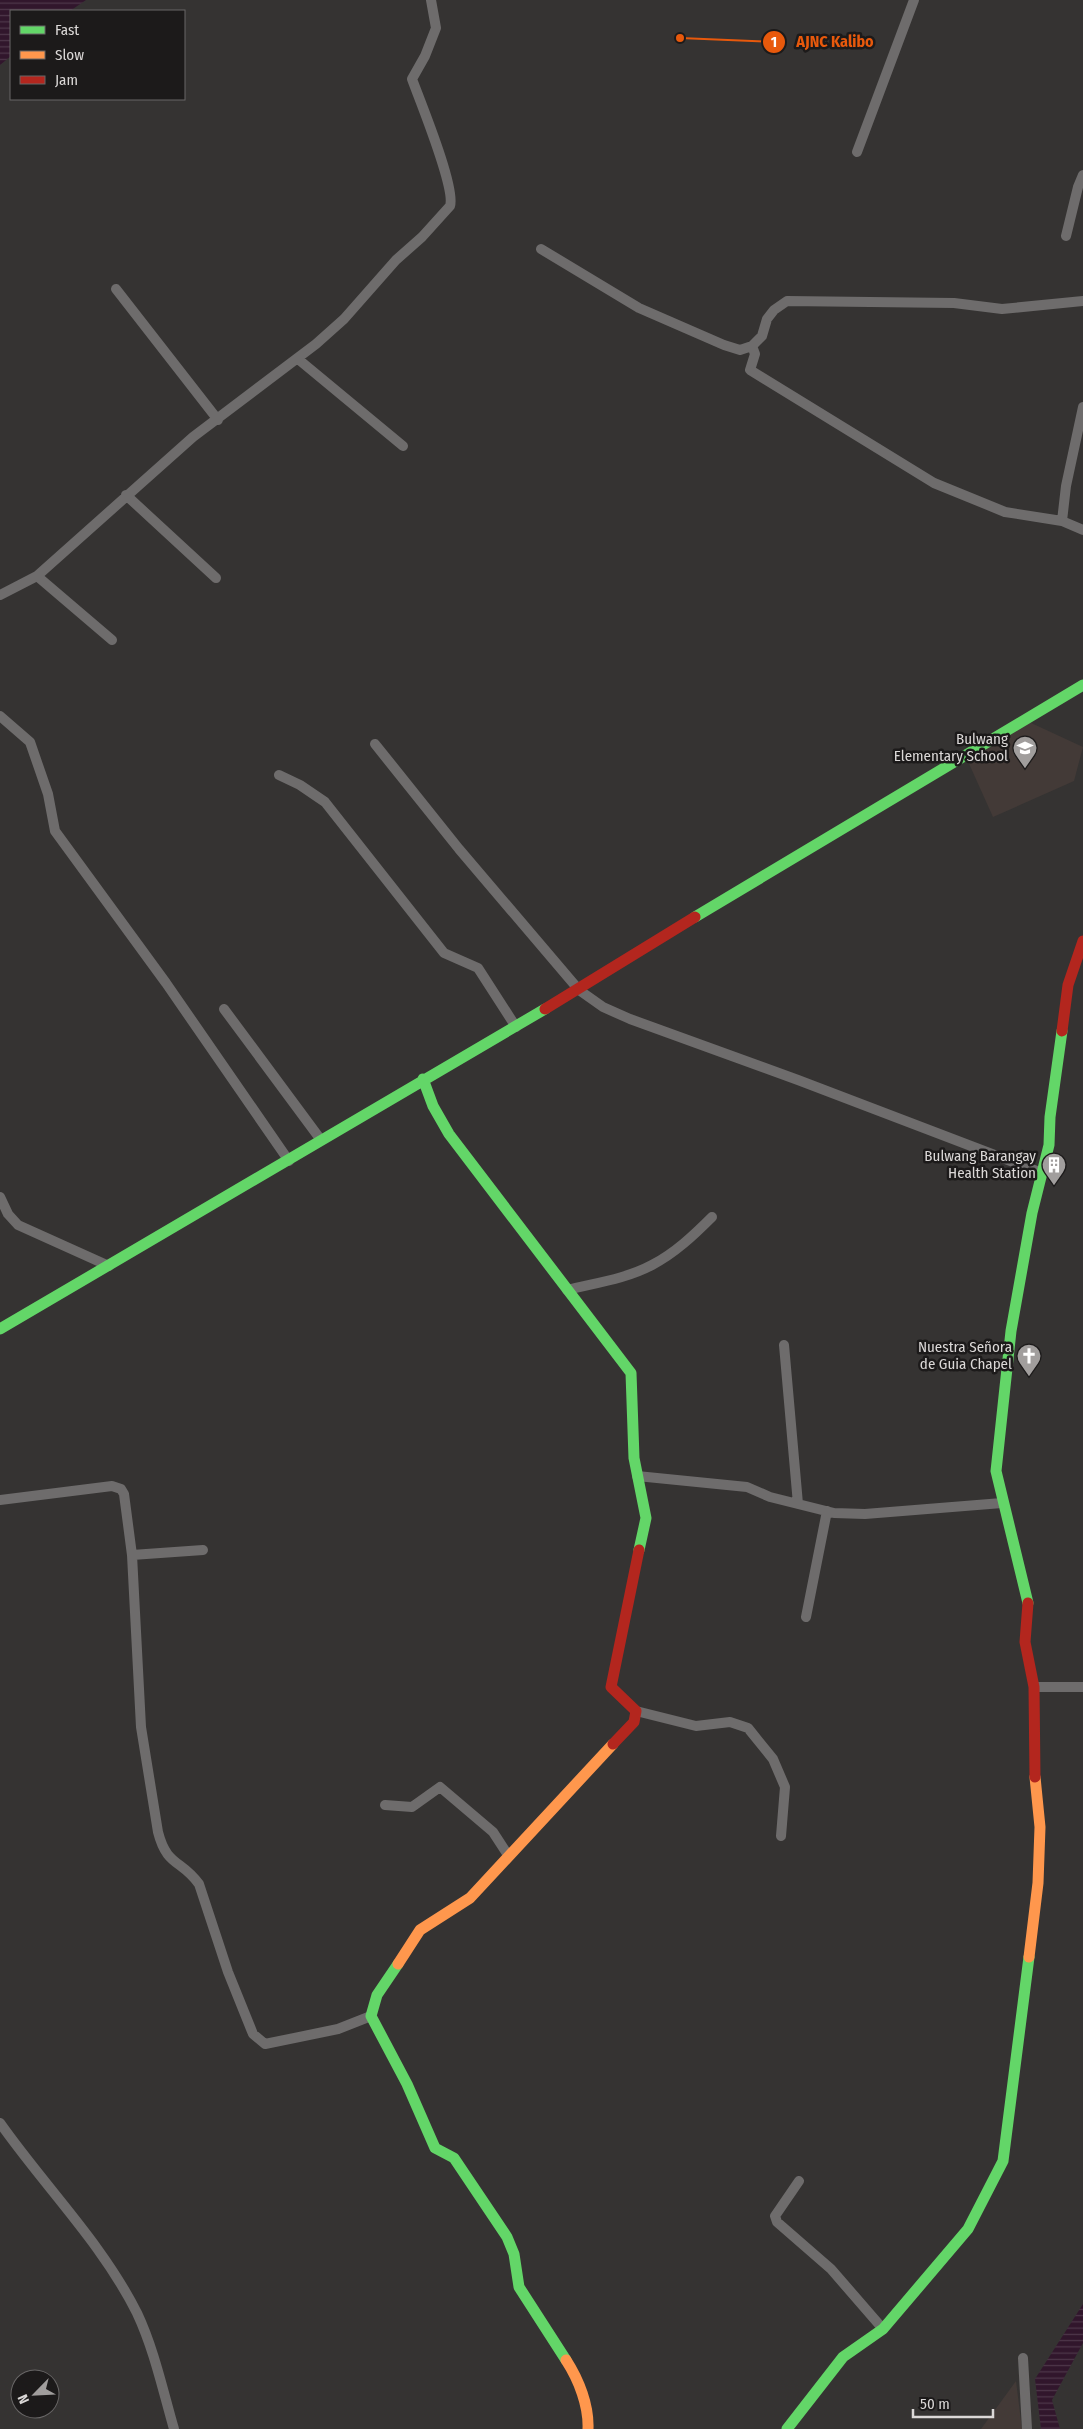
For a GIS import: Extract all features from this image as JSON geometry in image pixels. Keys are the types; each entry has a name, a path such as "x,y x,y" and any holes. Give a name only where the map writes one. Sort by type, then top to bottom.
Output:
{"street":[{"path":"0,595 37,576 193,437 298,359 344,319 396,260 422,237 451,202 448,182 412,78 426,56 436,28 431,0"},
{"path":"857,152 914,0"},
{"path":"1066,236 1078,187 1083,175"},
{"path":"541,249 638,308 740,350 752,346 762,336 767,319 774,310 787,301 954,304 1002,309 1083,301"},
{"path":"116,289 218,420"},
{"path":"752,346 755,354 750,370 934,483 1005,512 1062,521 1083,530"},
{"path":"298,359 403,446"},
{"path":"1062,521 1066,486 1083,407"},
{"path":"126,495 216,578"},
{"path":"37,576 112,640"},
{"path":"0,1329 289,1161 423,1079 579,990 772,868 1083,685"},
{"path":"0,716 30,742 48,794 55,831 166,983 289,1161"},
{"path":"375,744 459,849 579,990 603,1007 630,1019 798,1080 1042,1173"},
{"path":"279,775 305,787 324,802 444,953 478,968 516,1027"},
{"path":"787,2429 843,2357 883,2329 968,2229 1003,2161 1007,2142 1038,1883 1040,1826 1034,1762 1034,1687 1025,1642 1028,1599 1002,1502 996,1471 1011,1331 1049,1145 1050,1117 1068,985 1083,941"},
{"path":"224,1009 321,1140"},
{"path":"423,1079 433,1106 449,1134 566,1290 632,1373 634,1458 646,1518 611,1687 617,1696 628,1701 636,1711 696,1726 730,1722 748,1728 773,1759 785,1787 781,1836"},
{"path":"0,1197 8,1214 18,1225 109,1266"},
{"path":"566,1290 627,1275 652,1265 685,1244 712,1217"},
{"path":"784,1345 798,1504"},
{"path":"637,1476 747,1487 770,1497 827,1511 864,1514 1002,1502"},
{"path":"0,1500 118,1487 124,1494 132,1554 141,1727 158,1832 162,1848 168,1857 193,1876 199,1884 228,1972 253,2034 265,2044 338,2028 371,2016"},
{"path":"806,1617 819,1560 827,1511"},
{"path":"132,1554 203,1550"},
{"path":"1034,1687 1083,1687"},
{"path":"588,2429 589,2413 573,2370 519,2287 514,2254 507,2236 454,2158 441,2154 435,2148 407,2084 371,2016 377,1996 420,1930 470,1898 508,1855 634,1722 636,1711"},
{"path":"385,1805 412,1807 440,1786 450,1792 493,1832 508,1855"},
{"path":"0,2123 26,2161 88,2235 127,2295 138,2315 148,2342 172,2429"},
{"path":"798,2181 775,2216 777,2222 831,2269 883,2329"},
{"path":"1023,2358 1028,2429"}],"shaded area":[{"path":"0,0 86,0 71,10 10,10 10,57 0,65"},
{"name":"Bulwang Elementary School","path":"1029,722 1083,747 1074,781 993,817 966,757"},
{"path":"1083,2304 1083,2343 1052,2400 1060,2429 1041,2429 1035,2379"},
{"path":"1016,2381 1022,2429 981,2429"}],"traffic: fast":[{"path":"695,917 1083,685"},
{"path":"0,1329 545,1009"},
{"path":"1028,1603 996,1471 1011,1331 1032,1213 1049,1145 1050,1117 1062,1031"},
{"path":"423,1079 433,1106 449,1134 631,1373 634,1458 646,1518 639,1550"},
{"path":"787,2429 843,2357 883,2329 968,2229 1003,2161 1029,1957"},
{"path":"398,1964 377,1995 371,2016 407,2084 435,2148 454,2158 507,2237 514,2254 519,2287 566,2360"}],"traffic: slow":[{"path":"398,1964 420,1930 470,1898 613,1744"},
{"path":"1029,1957 1038,1883 1040,1827 1035,1777"},
{"path":"566,2360 582,2393 587,2411 588,2429"}],"traffic: jam":[{"path":"545,1009 695,917"},
{"path":"1062,1031 1068,985 1083,941"},
{"path":"613,1744 634,1722 636,1711 611,1687 639,1550"},
{"path":"1028,1603 1025,1642 1034,1687 1035,1777"}],"place":[{"name":"AJNC Kalibo","path":"680,38"},
{"name":"Bulwang Elementary School","path":"1025,769"},
{"name":"Bulwang Barangay Health Station","path":"1054,1186"},
{"name":"Nuestra Señora de Guia Chapel","path":"1029,1377"}]}
